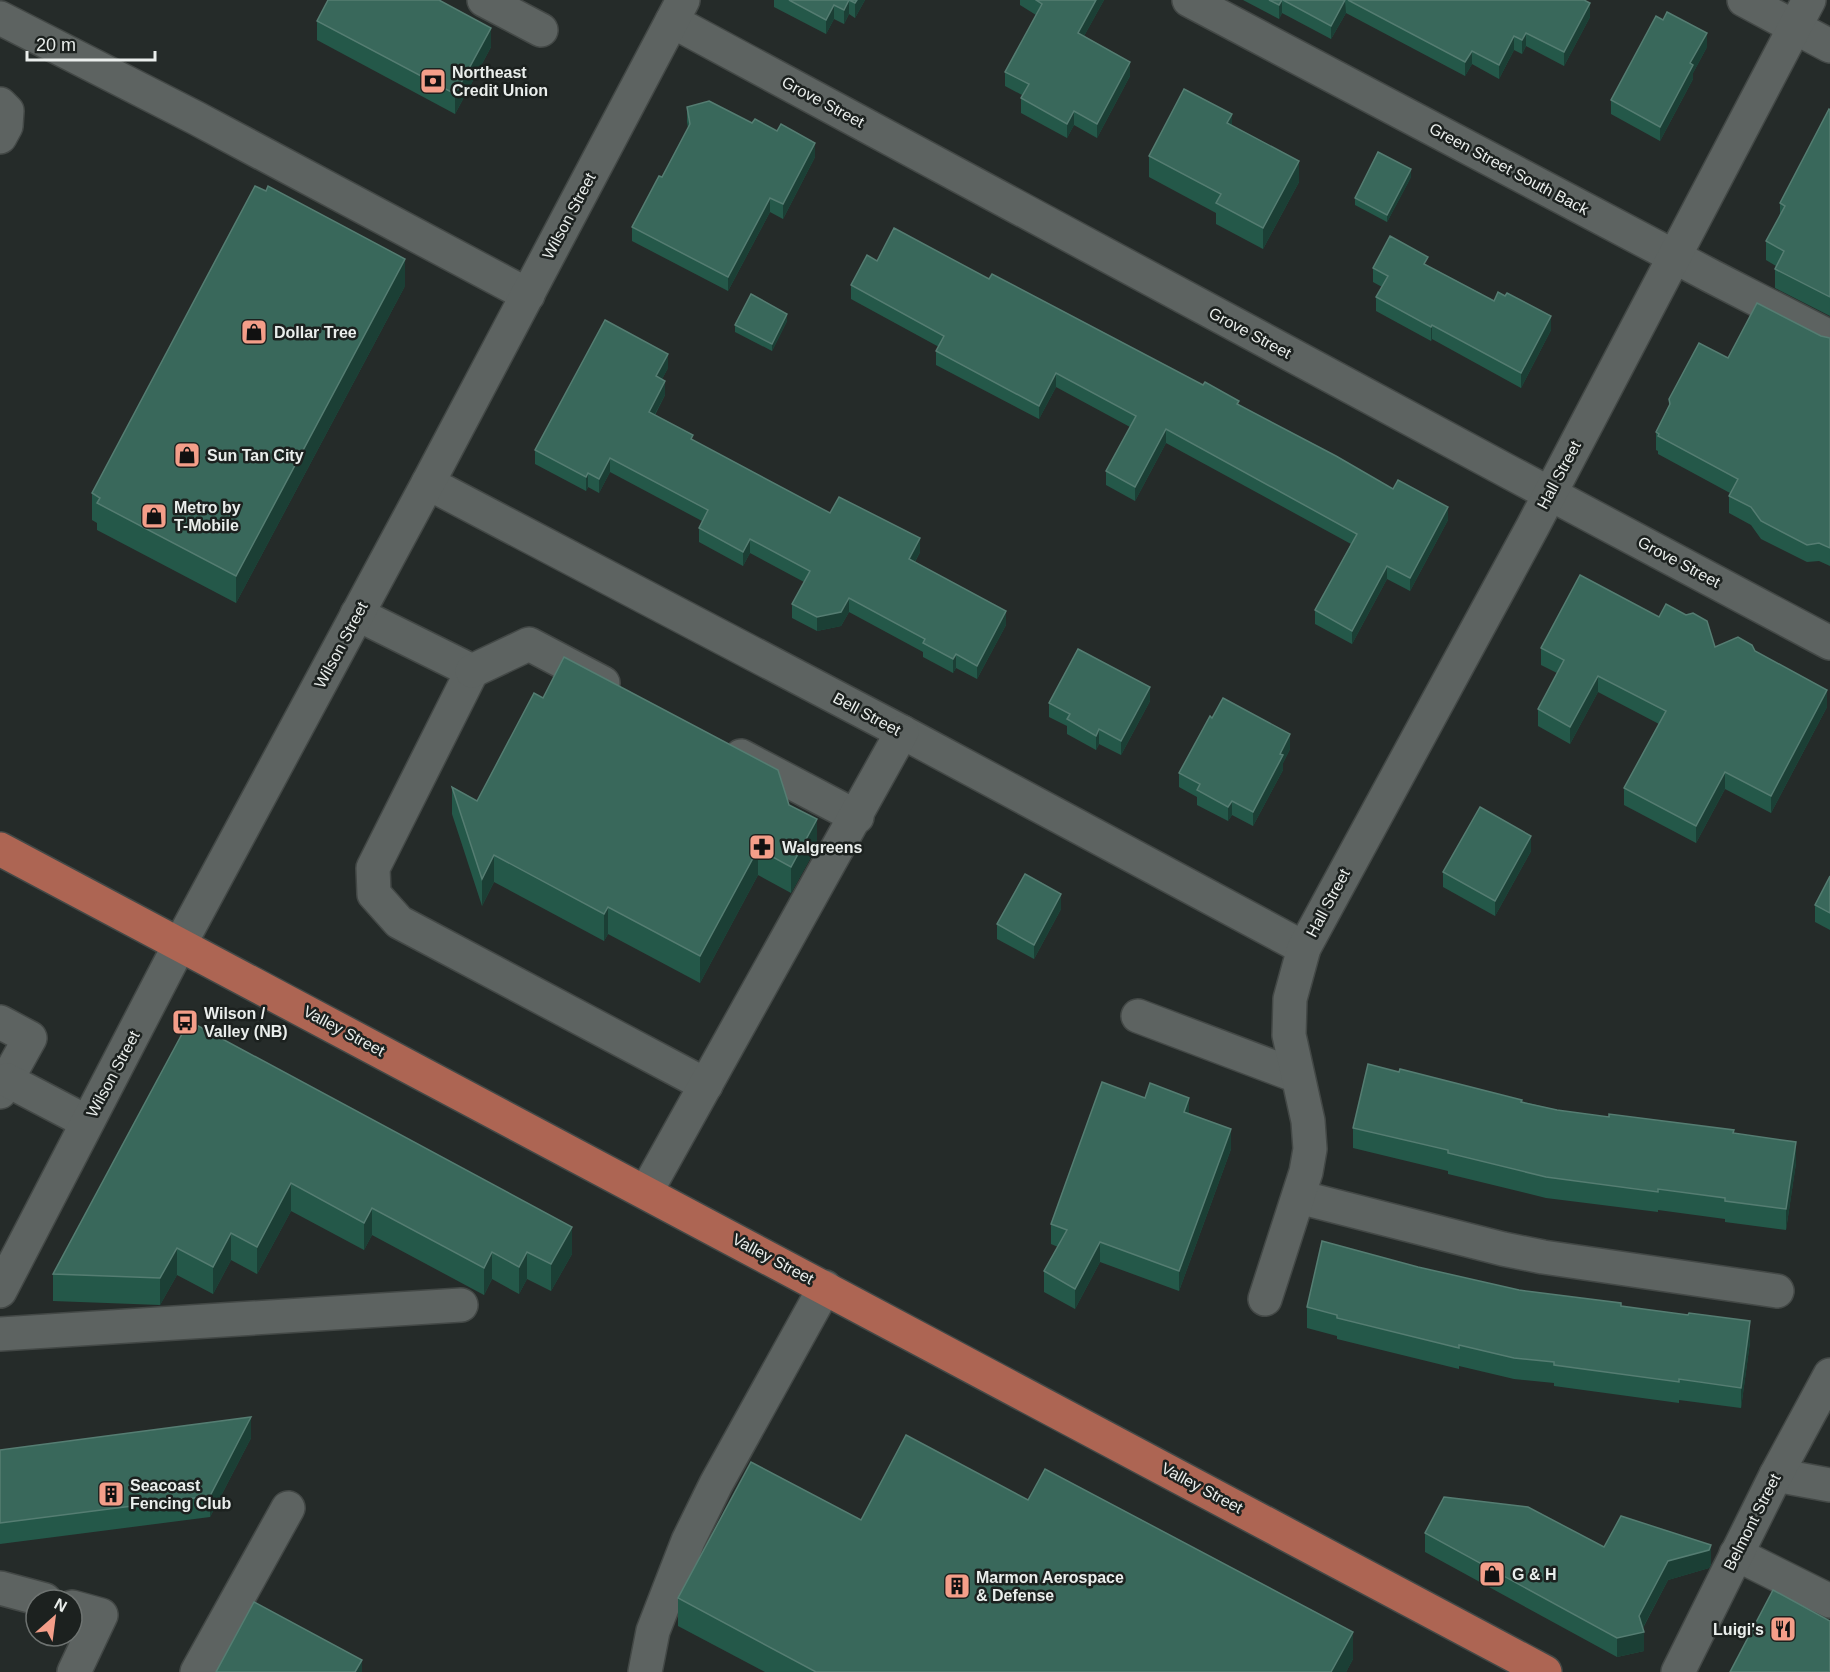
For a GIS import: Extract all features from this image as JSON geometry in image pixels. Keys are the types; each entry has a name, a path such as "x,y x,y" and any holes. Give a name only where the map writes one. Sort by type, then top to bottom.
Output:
{"main road":[{"name":"Valley Street","path":"0,849 1545,1672"}],"street":[{"path":"484,0 541,30"},
{"name":"Green Street South Back","path":"1189,0 1830,337"},
{"path":"1744,0 1802,14 1830,46"},
{"name":"Wilson Street","path":"0,1291 180,944 428,483 678,10"},
{"name":"Grove Street","path":"678,10 1550,494 1830,643"},
{"name":"Hall Street","path":"1265,1299 1299,1197 1310,1149 1308,1121 1288,1035 1290,999 1304,948 1550,494 1802,14"},
{"path":"0,18 196,118 528,295"},
{"path":"0,104 7,111 6,126 0,137"},
{"name":"Bell Street","path":"428,483 902,732 1304,948"},
{"path":"357,614 472,671"},
{"path":"624,694 529,644 472,671 373,868 374,894 399,922 706,1085"},
{"path":"646,1192 857,817 902,732"},
{"path":"719,744 857,817"},
{"path":"1138,1016 1297,1076"},
{"path":"0,1022 30,1038 3,1086 87,1122"},
{"path":"1299,1197 1503,1249 1777,1291"},
{"path":"645,1672 653,1631 688,1541 716,1484 825,1287"},
{"path":"0,1334 462,1305"},
{"name":"Belmont Street","path":"1678,1672 1776,1475 1830,1375"},
{"path":"1776,1475 1830,1485"},
{"path":"197,1672 288,1508"},
{"path":"1736,1554 1830,1600"},
{"path":"0,1588 24,1594"},
{"path":"74,1672 101,1615 84,1610"}],"building":[{"name":"Northeast Credit Union","path":"328,0 439,0 491,28 455,94 317,21"},
{"path":"789,0 849,0 844,10 834,5 826,20"},
{"path":"1036,0 1096,0 1078,33 1130,62 1097,124 1074,111 1067,124 1021,98 1029,84 1005,72 1042,4"},
{"path":"1269,0 1282,0 1279,5"},
{"path":"1283,0 1345,0 1331,26"},
{"path":"1348,0 1584,0 1590,3 1564,52 1526,33 1522,40 1514,36 1499,65 1472,51 1465,62"},
{"path":"1667,12 1707,33 1660,127 1611,100 1656,16 1663,20"},
{"path":"1184,89 1232,114 1227,123 1299,161 1263,228 1216,203 1221,194 1149,156"},
{"path":"709,101 752,123 755,119 777,131 781,124 815,143 783,204 770,198 728,277 632,227 690,124 687,107"},
{"path":"1829,109 1830,297 1775,269 1784,251 1766,241 1785,206 1780,203"},
{"path":"1378,152 1411,169 1387,215 1355,198"},
{"path":"255,186 266,191 268,186 405,259 236,576 97,503 100,498 92,493"},
{"path":"894,228 989,279 992,274 1203,385 1205,382 1239,401 1237,404 1393,489 1398,480 1448,507 1410,578 1387,566 1352,631 1315,610 1357,534 1166,429 1135,487 1106,471 1136,416 1056,373 1039,406 936,351 944,336 851,285 867,255 877,261"},
{"path":"1390,236 1428,257 1424,264 1494,301 1498,292 1505,296 1507,293 1551,316 1521,373 1376,297 1388,276 1373,268"},
{"path":"751,294 787,314 772,344 735,325"},
{"path":"1757,303 1821,336 1830,338 1830,548 1819,543 1807,545 1761,521 1751,507 1729,496 1738,479 1658,436 1656,432 1670,404 1669,399 1699,343 1728,358"},
{"path":"605,320 668,354 656,376 665,381 649,412 693,435 691,439 830,513 839,497 920,538 909,559 1006,611 977,666 956,654 953,659 923,643 925,639 849,598 841,612 817,617 792,604 810,571 750,539 743,552 699,528 708,510 610,458 599,479 588,473 586,477 535,450"},
{"path":"1580,575 1659,617 1666,604 1686,615 1693,613 1707,621 1715,647 1738,637 1752,645 1755,651 1827,690 1771,796 1725,772 1696,826 1624,788 1666,711 1598,676 1570,727 1538,709 1564,660 1541,648"},
{"path":"1078,649 1150,687 1121,741 1099,729 1096,736 1067,719 1070,714 1049,703"},
{"name":"Walgreens","path":"564,657 778,770 789,805 817,819 791,867 758,849 700,956 608,907 604,914 494,855 482,879 452,787 477,801 534,693 543,698"},
{"path":"1223,698 1290,734 1280,754 1283,755 1253,812 1232,801 1228,807 1197,790 1200,784 1179,773 1210,716 1212,718"},
{"path":"1480,807 1531,836 1495,901 1443,872"},
{"path":"1025,874 1061,894 1034,945 997,924"},
{"path":"1830,876 1830,913 1815,905"},
{"path":"189,1021 572,1227 551,1264 527,1252 519,1267 492,1252 484,1268 372,1208 364,1223 291,1183 257,1247 231,1233 213,1267 177,1248 160,1278 53,1274"},
{"path":"1368,1064 1399,1072 1400,1069 1557,1110 1609,1117 1609,1114 1734,1130 1733,1133 1796,1142 1786,1209 1658,1189 1658,1192 1546,1177 1448,1153 1448,1150 1353,1128"},
{"path":"1102,1082 1145,1098 1150,1083 1189,1098 1184,1112 1231,1129 1179,1271 1100,1242 1075,1289 1044,1271 1067,1230 1051,1224"},
{"path":"1322,1241 1418,1267 1519,1290 1621,1303 1621,1306 1688,1315 1689,1313 1750,1321 1741,1388 1554,1365 1554,1362 1514,1358 1459,1345 1459,1348 1337,1318 1337,1315 1307,1307"},
{"name":"Seacoast Fencing Club","path":"251,1417 210,1496 0,1523 0,1450"},
{"name":"Marmon Aerospace & Defense","path":"906,1435 1028,1500 1045,1469 1353,1632 1331,1672 816,1672 678,1598 751,1462 861,1520"},
{"path":"1444,1497 1528,1507 1604,1547 1621,1516 1711,1545 1709,1550 1668,1561 1639,1616 1644,1632 1617,1638 1425,1533"},
{"name":"Luigi's","path":"1773,1590 1830,1621 1830,1672 1730,1672"},
{"path":"254,1602 362,1660 355,1672 216,1672"}],"place":[{"name":"Northeast Credit Union","path":"433,81"},
{"name":"Dollar Tree","path":"254,332"},
{"name":"Sun Tan City","path":"187,455"},
{"name":"Metro by T-Mobile","path":"154,516"},
{"name":"Walgreens","path":"762,847"},
{"name":"Wilson / Valley (NB)","path":"185,1022"},
{"name":"Seacoast Fencing Club","path":"111,1494"},
{"name":"G & H","path":"1492,1574"},
{"name":"Marmon Aerospace & Defense","path":"957,1586"},
{"name":"Luigi's","path":"1783,1629"}]}
